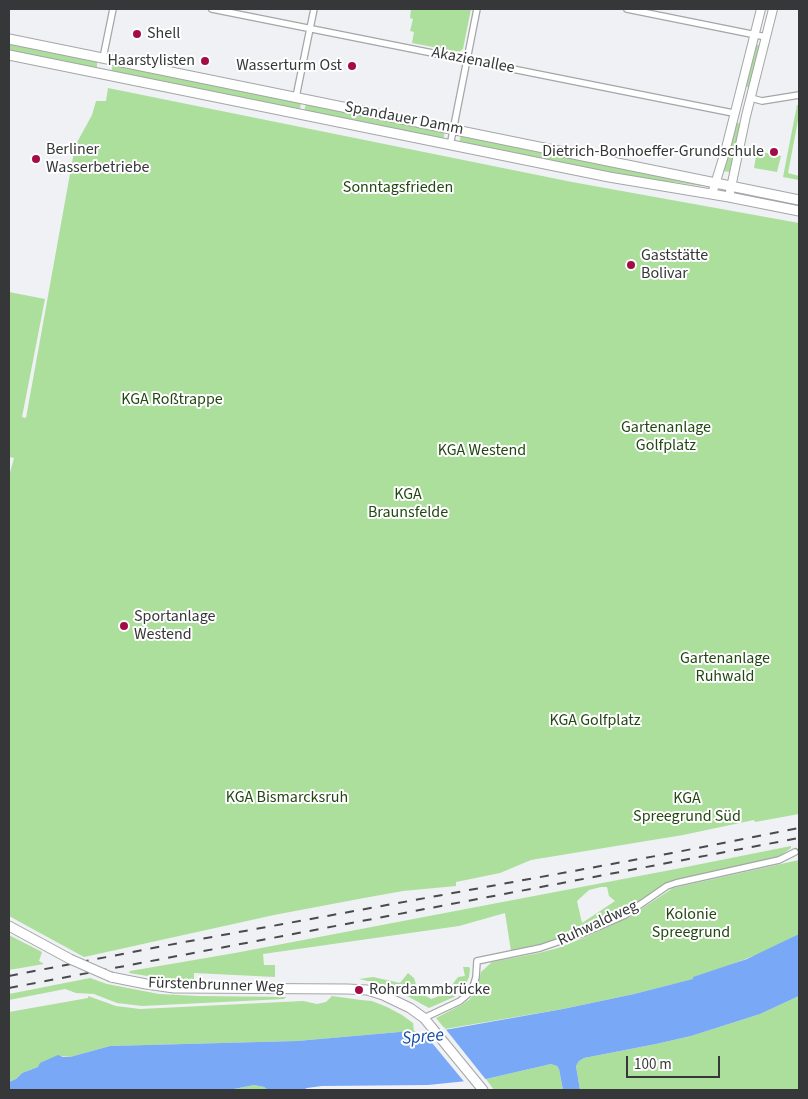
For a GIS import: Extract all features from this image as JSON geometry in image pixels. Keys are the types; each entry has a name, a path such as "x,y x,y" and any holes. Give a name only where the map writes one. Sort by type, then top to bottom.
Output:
{"main road":[{"name":"Spandauer Damm","path":"9,39 799,200"},
{"name":"Spandauer Damm","path":"9,55 450,146 799,211"},
{"name":"Fürstenbrunner Weg","path":"9,926 70,959 112,977 146,984 182,988 367,990 392,998 426,1020"},
{"path":"426,1020 483,1090"}],"street":[{"path":"103,58 113,9"},
{"name":"Akazienallee","path":"212,9 734,113"},
{"path":"296,97 314,9"},
{"path":"450,146 477,9"},
{"path":"627,9 766,37"},
{"path":"712,194 725,152 761,9"},
{"path":"729,197 746,116 773,9"},
{"path":"738,95 762,101 799,95"},
{"path":"734,113 746,116"},
{"name":"Ruhwaldweg","path":"426,1020 467,995 473,987 477,961 557,943 584,933 625,915 667,886 676,882 779,860 795,852"}],"green space":[{"path":"411,9 471,9 463,49 459,52 412,43 414,32 410,31 413,19 410,18"},
{"path":"9,42 97,60 97,70 9,52"},
{"path":"754,44 762,46 751,88 744,86"},
{"path":"113,63 301,102 300,111 111,73"},
{"path":"108,88 572,182 799,223 799,814 755,822 754,820 683,835 531,860 500,873 456,882 456,886 403,891 274,915 84,957 9,916 9,476 14,458 9,457 9,292 45,299 22,417 26,418 75,146 92,115 96,101 106,101"},
{"path":"306,103 445,131 443,141 304,112"},
{"path":"797,105 799,105 799,115 788,173 799,176 799,180 783,177"},
{"path":"734,122 742,124 730,172 722,171"},
{"path":"461,134 702,183 702,186 673,182 659,183 459,144"},
{"path":"757,151 781,156 777,172 754,168"},
{"path":"741,191 799,203 799,208 740,196"},
{"path":"791,846 780,856 673,881 663,885 629,909 610,919 558,940 511,951 505,913 459,926 263,954 264,965 275,965 275,977 194,973 194,981 129,973 130,971 235,953","holes":["607,887 609,896 615,901 582,923 577,901 589,890"]},
{"name":"Kolonie Spreegrund","path":"799,860 799,934 766,951 694,977 694,979 563,1009 445,1029 436,1018 470,999 477,988 481,972 492,962 558,948 588,936 629,917 673,888"},
{"path":"9,935 42,952 39,961 44,964 9,970"},
{"path":"463,967 469,967 470,969 464,988 454,997 429,1008 389,986 359,979 373,977 400,983 408,973 414,978 418,991 431,999 445,994 458,977 465,976"},
{"path":"90,978 107,984 159,994 286,997 284,999 142,1006 117,1003 94,994 76,993 65,989 9,1000 9,994"},
{"path":"88,996 116,1006 140,1009 303,1001 317,1004 326,1002 332,996 372,1001 387,1007 413,1023 414,1031 422,1034 411,1031 297,1041 110,1046 70,1057 60,1056 22,1073 16,1079 9,1082 9,1012 88,998"},
{"path":"799,996 799,1090 580,1090 576,1066 584,1058 691,1036 760,1014"},
{"path":"551,1064 559,1069 563,1090 494,1090 486,1079"},
{"path":"254,1085 268,1090 229,1090"}],"water":[{"name":"Spree","path":"799,934 799,996 760,1014 691,1036 584,1058 576,1066 580,1090 563,1090 559,1069 551,1064 486,1079 428,1085 322,1086 303,1090 268,1090 254,1085 229,1090 9,1090 9,1082 16,1079 22,1073 38,1067 40,1063 58,1055 70,1057 110,1046 297,1041 411,1031 422,1034 563,1009 693,979 693,977 747,959"}],"pier":[{"name":"Rohrdammbrücke","path":"444,1027 487,1081 466,1084 423,1032"}],"railway":[{"path":"9,976 799,828"},
{"path":"9,988 799,838"}],"place":[{"name":"Shell","path":"137,34"},
{"name":"Haarstylisten","path":"205,61"},
{"name":"Wasserturm Ost","path":"352,66"},
{"name":"Dietrich-Bonhoeffer-Grundschule","path":"774,152"},
{"name":"Berliner Wasserbetriebe","path":"36,159"},
{"name":"Gaststätte Bolivar","path":"631,265"},
{"name":"Sportanlage Westend","path":"124,626"},
{"name":"Rohrdammbrücke","path":"359,990"}],"park label":[{"name":"Sonntagsfrieden","path":"398,188"},
{"name":"KGA Roßtrappe","path":"172,400"},
{"name":"Gartenanlage Golfplatz","path":"666,437"},
{"name":"KGA Westend","path":"482,451"},
{"name":"KGA Braunsfelde","path":"408,504"},
{"name":"Gartenanlage Ruhwald","path":"725,668"},
{"name":"KGA Golfplatz","path":"595,721"},
{"name":"KGA Bismarcksruh","path":"287,798"},
{"name":"KGA Spreegrund Süd","path":"687,808"}]}
